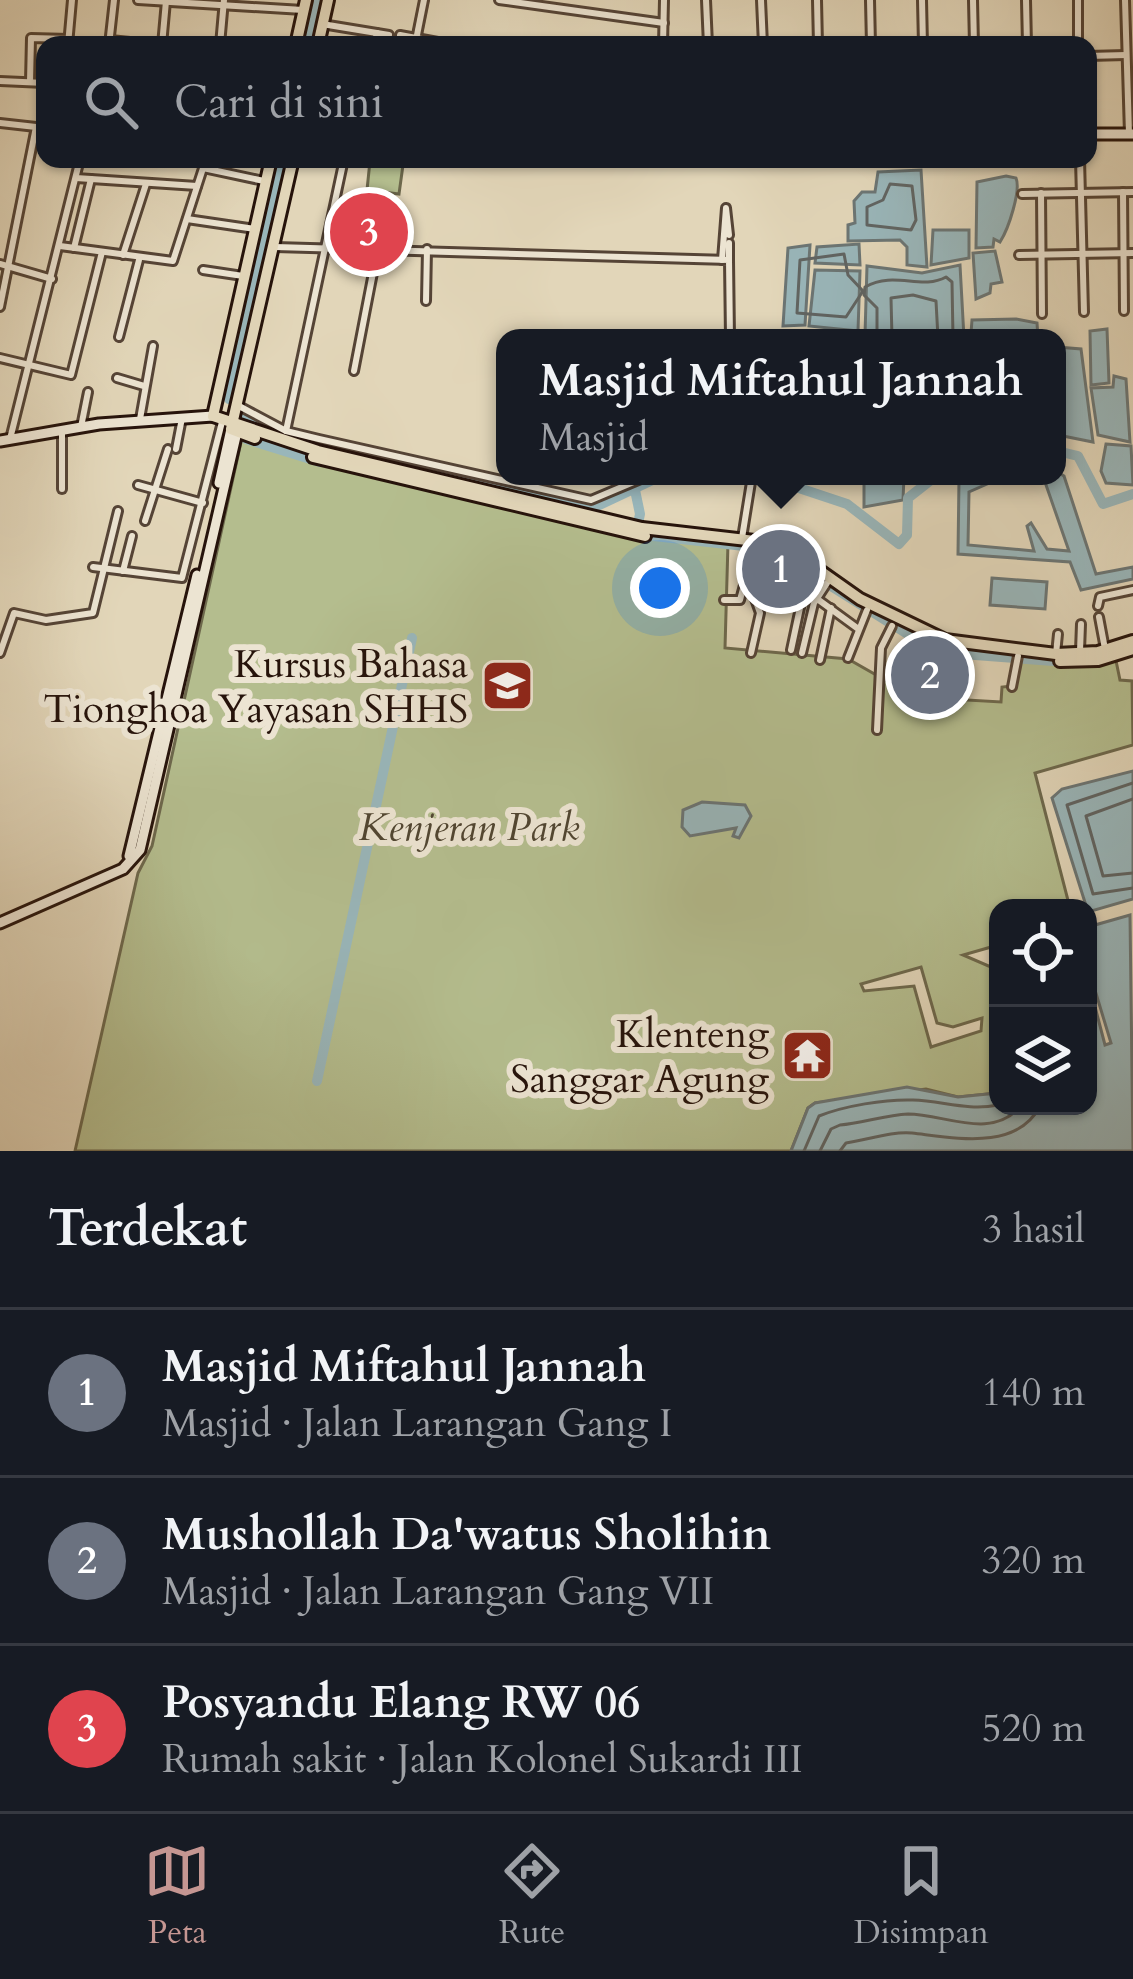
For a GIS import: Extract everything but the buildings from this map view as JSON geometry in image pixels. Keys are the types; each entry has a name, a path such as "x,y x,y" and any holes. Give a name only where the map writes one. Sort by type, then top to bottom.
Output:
{"main road":[{"path":"304,7 325,12"},
{"path":"230,424 240,306 270,168"},
{"path":"230,424 291,168"},
{"path":"240,306 260,311"},
{"path":"230,424 394,472 630,528 788,547 867,611"},
{"path":"630,528 742,538 925,642 961,650 1056,657 1105,654 1133,645"}],"street":[{"path":"69,36 72,0"},
{"path":"111,36 114,0"},
{"path":"138,0 304,7"},
{"path":"416,36 424,0"},
{"path":"499,0 664,22"},
{"path":"595,15 596,0"},
{"path":"663,36 664,0"},
{"path":"706,0 708,36"},
{"path":"761,0 763,36"},
{"path":"817,0 818,36"},
{"path":"870,0 871,36"},
{"path":"922,0 923,36"},
{"path":"974,0 974,36"},
{"path":"1026,0 1028,36"},
{"path":"1078,0 1078,36"},
{"path":"162,36 166,1"},
{"path":"221,36 224,3"},
{"path":"1097,134 1131,134 1127,4"},
{"path":"325,12 389,36"},
{"path":"30,82 31,38 36,39"},
{"path":"1097,56 1126,55"},
{"path":"0,81 36,82"},
{"path":"0,123 36,127"},
{"path":"0,307 36,146"},
{"path":"78,168 29,366 5,440 182,418 230,424"},
{"path":"61,246 171,262 203,168"},
{"path":"218,168 266,182"},
{"path":"286,430 342,168"},
{"path":"1080,168 1084,312"},
{"path":"76,178 197,186"},
{"path":"74,248 91,179"},
{"path":"123,255 146,183"},
{"path":"1123,192 1129,253 1124,311"},
{"path":"1022,194 1133,192"},
{"path":"1041,193 1042,314"},
{"path":"722,260 729,239 726,208 722,260 729,329"},
{"path":"187,219 255,229"},
{"path":"275,247 722,260"},
{"path":"354,371 378,248"},
{"path":"426,301 427,249"},
{"path":"0,358 71,375 102,251"},
{"path":"1019,255 1129,253"},
{"path":"119,338 139,260"},
{"path":"0,264 52,279"},
{"path":"203,270 246,276"},
{"path":"140,421 153,346"},
{"path":"117,378 144,386"},
{"path":"81,427 88,392"},
{"path":"238,406 286,430 496,479"},
{"path":"266,419 287,409"},
{"path":"145,521 182,418"},
{"path":"93,567 182,578 230,424"},
{"path":"0,920 123,869 140,850 230,424"},
{"path":"62,431 58,469 62,489"},
{"path":"138,484 202,503"},
{"path":"521,485 599,499 629,485"},
{"path":"742,538 751,485"},
{"path":"0,653 14,613 46,620 90,615 118,512"},
{"path":"123,572 132,536"},
{"path":"751,653 760,614 755,599 770,565 758,547"},
{"path":"724,601 740,600 758,547"},
{"path":"768,571 794,580 857,628"},
{"path":"802,653 816,598 825,585"},
{"path":"791,650 804,589"},
{"path":"1097,606 1100,597 1133,590"},
{"path":"820,661 831,608"},
{"path":"848,658 867,611"},
{"path":"1099,617 1105,654"},
{"path":"1080,657 1082,624"},
{"path":"877,730 879,663 895,628"},
{"path":"1056,657 1058,634"},
{"path":"925,642 919,665 930,685"},
{"path":"948,696 961,650"},
{"path":"1012,687 1018,656"}],"green space":[{"path":"369,168 403,168 399,194 367,190"},
{"name":"Kenjeran Park","path":"243,433 674,539 728,543 725,648 848,659 915,697 1001,702 1002,687 1012,686 1018,656 1068,661 1115,656 1120,680 1132,681 1133,745 1035,773 1068,899 989,899 989,948 963,955 989,966 989,1094 958,1097 926,1089 815,1103 808,1108 791,1151 75,1151 138,873 152,846","holes":["921,967 937,1023 953,1027 982,1018 981,1031 931,1047 914,986 864,991 861,984"]}],"water":[{"path":"921,170 927,267 907,265 907,247 900,240 848,241 848,225 855,223 854,201 862,192 875,192 878,172"},
{"path":"1016,178 1017,184 1007,228 1000,242 994,239 993,247 976,248 977,182"},
{"path":"933,230 969,230 969,258 931,265"},
{"path":"859,244 860,265 815,263 817,247"},
{"path":"810,245 805,325 783,326 788,248"},
{"path":"995,251 1002,282 991,284 990,293 976,299 973,253"},
{"path":"960,265 964,329 865,329 867,266 922,273"},
{"path":"815,270 860,271 858,329 809,326"},
{"path":"1016,319 1037,323 1037,329 971,329 972,320"},
{"path":"1107,329 1109,383 1091,385 1090,331"},
{"path":"1066,348 1081,349 1093,442 1066,437"},
{"path":"1114,376 1126,379 1130,442 1098,435 1091,388 1113,387"},
{"path":"1106,444 1131,446 1133,485 1106,483 1101,471"},
{"path":"1066,482 1096,574 1133,567 1133,579 1081,590 1070,562 958,554 959,485 985,485 969,492 968,545 1034,551 1027,526 1031,523 1047,549 1069,551 1046,485"},
{"path":"864,485 904,485 903,500 864,507"},
{"path":"992,578 1047,582 1045,609 990,605"},
{"path":"1133,771 1133,899 1097,909 1097,899 1084,899 1052,798 1062,789"},
{"path":"702,802 745,805 751,816 739,838 733,836 736,828 690,836 682,827 683,810"},
{"path":"1130,915 1133,1151 791,1151 808,1108 815,1103 907,1087 958,1097 989,1094 989,1115 1097,1115 1097,1014 1105,1045 1111,1043 1097,997 1097,924"}],"waterway":[{"path":"309,36 317,0"},
{"path":"229,399 279,168"},
{"path":"243,414 288,437"},
{"path":"246,439 320,462"},
{"path":"1066,453 1078,456 1103,504 1133,494"},
{"path":"387,462 593,508 642,485"},
{"path":"790,485 847,504 899,544 907,535 908,498 925,485"},
{"path":"635,490 640,514 636,533"},
{"path":"636,534 772,549 922,643 975,655 1067,662"},
{"path":"317,1081 412,638"}],"place":[{"name":"Posyandu Elang RW 06","path":"369,232"},
{"name":"Masjid Miftahul Jannah","path":"781,569"},
{"name":"Mushollah Da'watus Sholihin","path":"930,675"},
{"name":"Kursus Bahasa Tionghoa Yayasan SHHS","path":"507,686"},
{"name":"Klenteng Sanggar Agung","path":"808,1056"}]}
